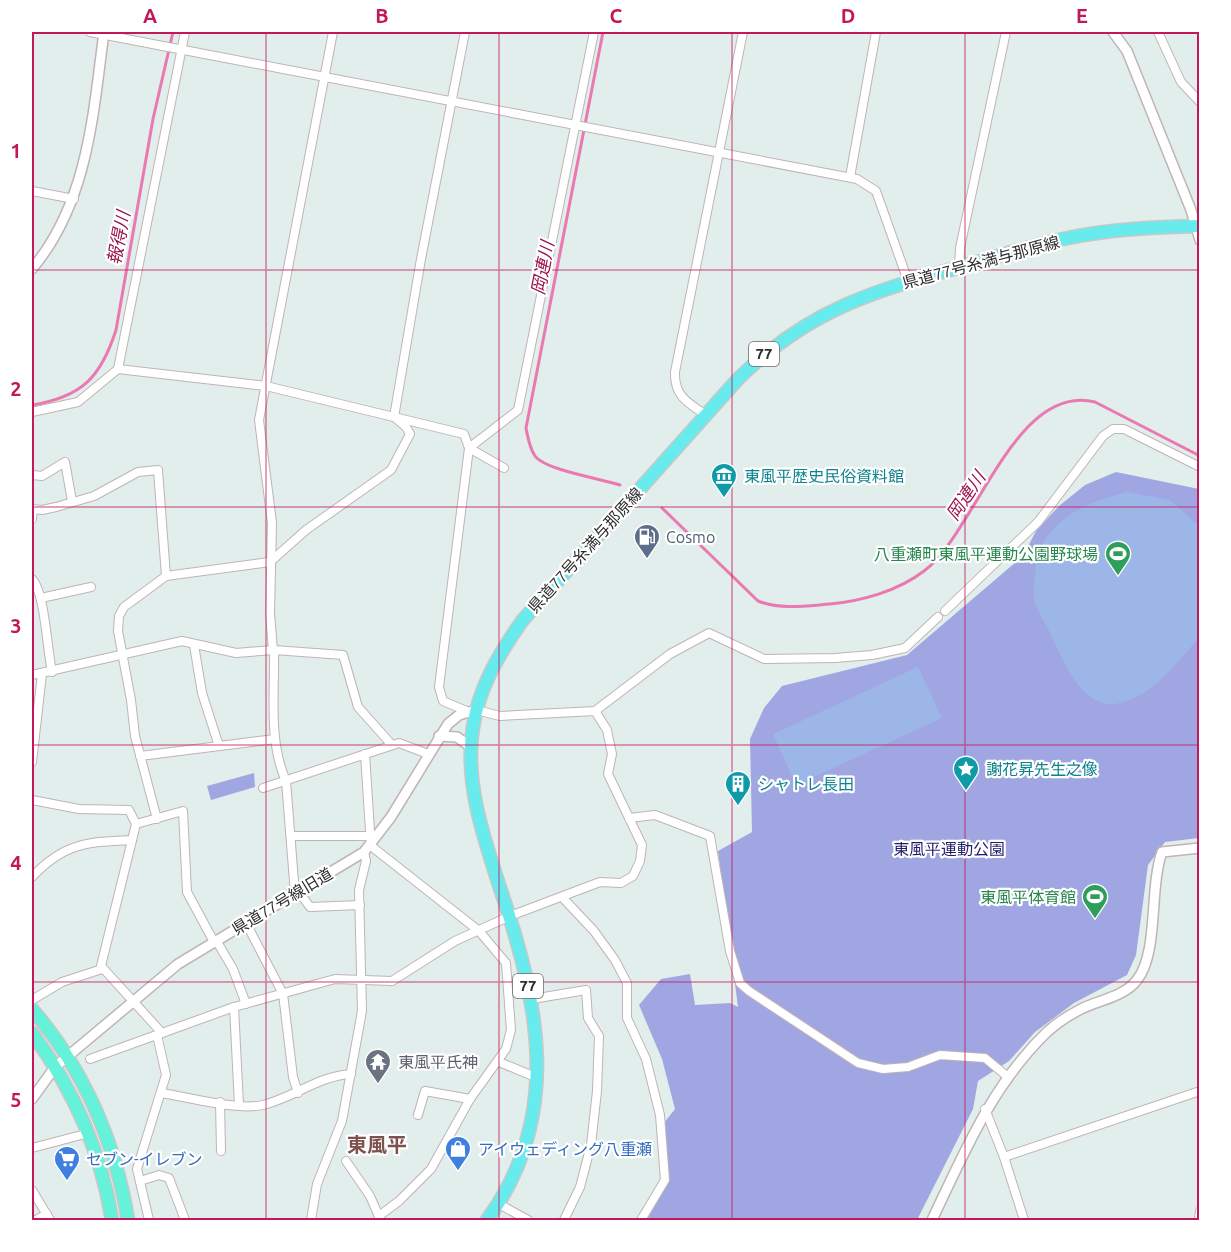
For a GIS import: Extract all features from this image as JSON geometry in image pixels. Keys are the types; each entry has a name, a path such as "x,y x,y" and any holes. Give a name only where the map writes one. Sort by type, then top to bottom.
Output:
{"highway":[{"path":"32,1009 69,1056 104,1126 118,1169 128,1221"},
{"path":"32,1033 55,1067 89,1133 101,1168 112,1221"}],"main road":[{"name":"県道77号糸満与那原線","path":"488,1221 499,1204 527,1141 538,1078 538,1047 532,999 510,916 478,814 471,747 473,711 500,653 522,621 706,415 765,353 796,330 866,295 908,281 1067,238 1132,229 1197,226"}],"street":[{"path":"90,32 850,177 876,191 908,281"},
{"path":"32,412 78,402 118,369 178,49 184,32"},
{"path":"32,675 182,641 236,653 273,650 270,562 272,523 259,420 333,32"},
{"path":"394,417 465,32"},
{"path":"469,448 518,410 594,32"},
{"path":"706,415 682,398 674,386 743,32"},
{"path":"850,177 876,32"},
{"path":"959,268 960,248 1006,32"},
{"path":"1113,32 1127,51 1197,226 1200,240"},
{"path":"1158,32 1181,82 1200,102"},
{"path":"32,269 62,225 74,199 86,153 104,33"},
{"path":"32,191 74,199"},
{"path":"118,369 266,386 464,434 469,448 439,687 443,701 473,711 500,716 595,711 662,659 709,633 764,659 872,656 905,648 938,617"},
{"path":"157,819 140,756 118,631 119,616 124,607 166,576 270,562 306,530 391,470 410,434 406,427 394,417"},
{"path":"945,611 1038,522 1103,436 1113,429 1124,429 1200,467"},
{"path":"469,448 504,468"},
{"path":"32,475 42,476 65,462 72,501"},
{"path":"32,519 32,509 57,507 94,496 138,472 158,470 166,576"},
{"path":"32,579 37,585 41,598 52,672"},
{"path":"41,598 91,587"},
{"path":"194,645 202,693 219,746"},
{"path":"360,905 310,907 297,893 286,781 280,767 275,738 274,650 343,655 358,707 392,745"},
{"path":"32,762 42,674"},
{"name":"県道77号線旧道","path":"32,1100 55,1067 178,964 297,893 368,845 410,787 439,736 454,718 473,711"},
{"path":"90,1059 234,1007 335,979 392,981 455,941 510,916 600,882 621,883 633,876 640,861 642,845 608,774 612,754 607,730 595,711"},
{"path":"439,736 457,737 471,747"},
{"path":"140,756 275,738"},
{"path":"263,788 399,743 428,754"},
{"path":"311,1221 314,1193 342,1121 362,1011 359,890 368,845 365,754"},
{"path":"32,800 79,809 129,810 136,824 100,961 102,969 160,1034 166,1075 137,1169 148,1221"},
{"path":"136,824 183,812 187,892 233,969 246,1004"},
{"path":"629,818 655,815 710,836 730,951 740,983 821,1040 858,1063 883,1069 908,1067 940,1055 974,1060 985,1058 1008,1077"},
{"path":"291,836 368,845 479,930 506,963 508,971 512,1030 510,1040 499,1062 470,1100 431,1169 380,1218 370,1196 346,1161"},
{"path":"32,877 59,852 79,846 132,840"},
{"path":"932,1221 985,1109 1008,1077 1047,1032 1064,1019 1081,1009 1125,991 1136,981 1143,969 1148,952 1157,867 1162,852 1200,848"},
{"path":"562,897 594,931 615,960 627,983 627,1018 646,1059 657,1104 665,1180 641,1221"},
{"path":"246,923 283,994 293,1077 298,1093"},
{"path":"32,1000 62,982 102,969"},
{"path":"532,999 585,990 588,1018 599,1036 591,1145 580,1187 564,1221"},
{"path":"234,1007 239,1105"},
{"path":"499,1062 538,1078"},
{"path":"161,1093 260,1106 298,1093 321,1079 351,1074"},
{"path":"418,1115 425,1090 470,1100"},
{"path":"1004,1157 1200,1090"},
{"path":"220,1102 221,1151"},
{"path":"985,1109 1004,1157 1024,1221"},
{"path":"32,1148 89,1133"},
{"path":"140,1181 159,1175 169,1178 184,1221"},
{"path":"32,1190 48,1217 36,1221"},
{"path":"499,1204 528,1221"},
{"path":"1199,1221 1200,1210"}],"green space":[{"name":"東風平運動公園","path":"1116,472 1199,489 1199,838 1165,842 1148,865 1136,955 1127,975 1074,1003 1035,1032 1009,1061 978,1081 973,1109 917,1220 647,1220 667,1177 660,1128 675,1109 662,1059 639,1005 661,979 690,974 695,1005 730,1003 738,1007 718,851 752,832 750,739 764,708 782,686 907,655 1023,556 1036,531 1059,506 1085,485"},
{"path":"254,773 255,787 211,800 207,786"}],"shaded area":[{"name":"八重瀬町東風平運動公園野球場","path":"1127,492 1170,500 1199,526 1199,638 1172,669 1150,688 1139,696 1114,704 1090,697 1072,677 1036,607 1034,583 1039,550 1047,537 1065,518 1088,505"},
{"path":"918,667 942,718 796,785 773,734"}],"waterway":[{"name":"報得川","path":"32,405 64,397 77,390 96,372 110,346 116,330 153,119 173,32"},
{"name":"岡連川","path":"603,32 526,428 531,449 541,461 562,470 620,485"},
{"name":"岡連川","path":"662,508 758,601 784,606 830,604 879,594 903,584 924,571 943,552 1019,436 1042,414 1067,402 1095,402 1200,456"}],"place":[{"name":"東風平歴史民俗資料館","path":"724,499"},
{"name":"Cosmo","path":"647,560"},
{"name":"八重瀬町東風平運動公園野球場","path":"1118,577"},
{"name":"謝花昇先生之像","path":"966,792"},
{"name":"シャトレ長田","path":"738,807"},
{"name":"東風平体育館","path":"1095,920"},
{"name":"東風平氏神","path":"378,1085"},
{"name":"アイウェディング八重瀬","path":"458,1172"},
{"name":"セブン-イレブン","path":"67,1182"}],"district":[{"name":"東風平","path":"377,1145"}]}
